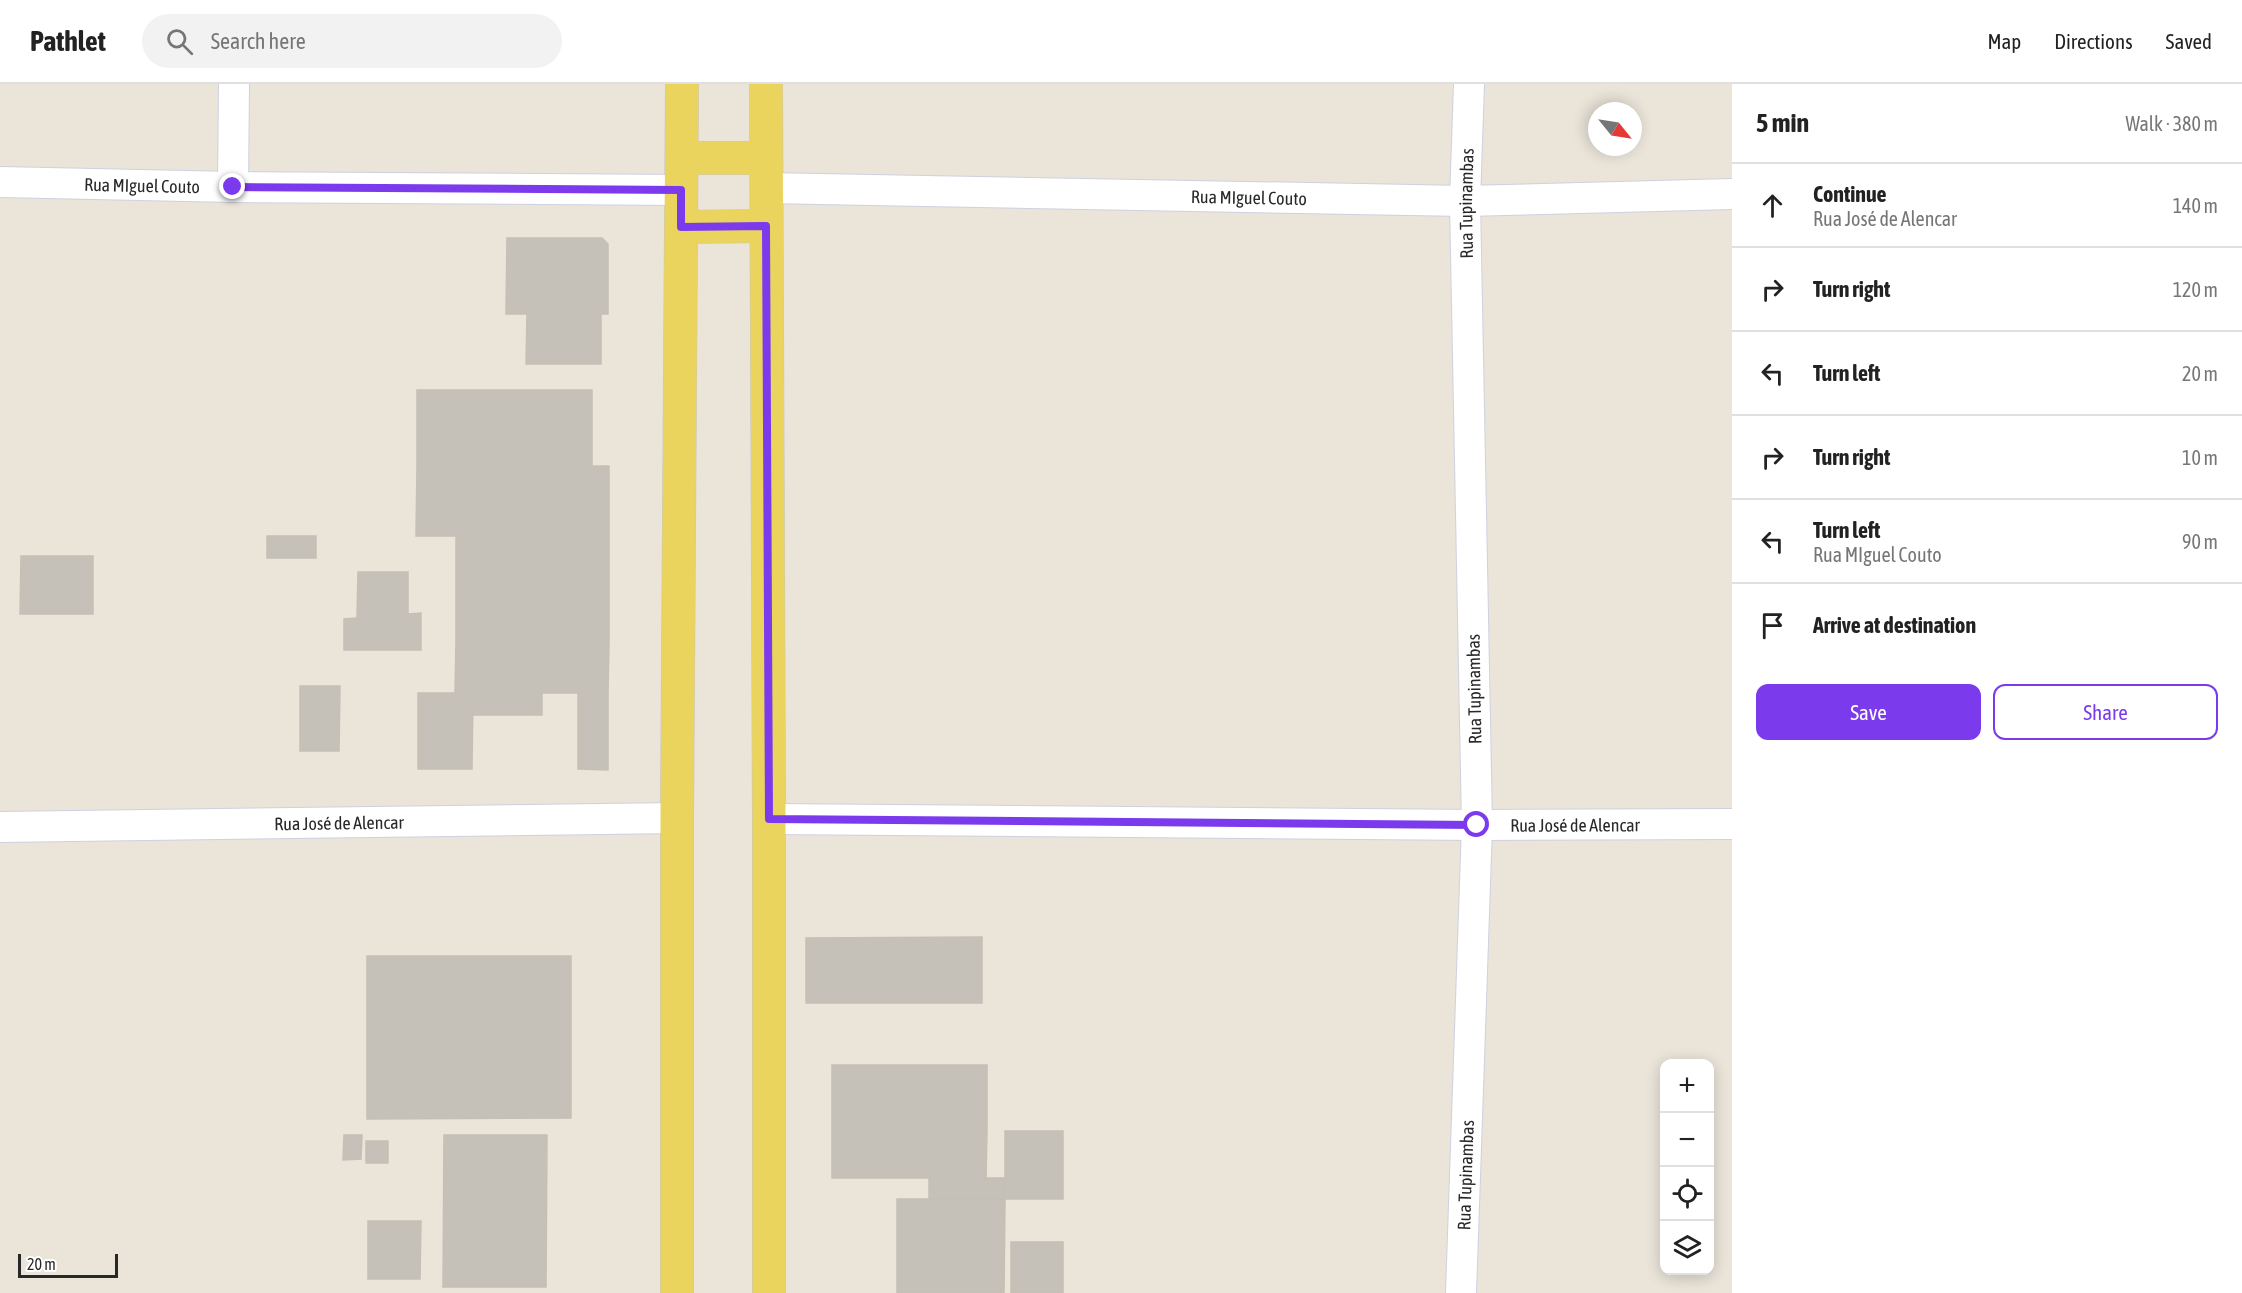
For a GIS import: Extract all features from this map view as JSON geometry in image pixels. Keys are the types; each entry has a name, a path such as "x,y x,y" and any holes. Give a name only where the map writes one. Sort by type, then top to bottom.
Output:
{"main road":[{"path":"677,1293 677,818 682,84"},
{"path":"766,84 769,1293"},
{"path":"682,158 766,173"},
{"path":"681,227 766,226"}],"street":[{"path":"233,187 234,84"},
{"name":"Rua Tupinambas","path":"1461,1293 1477,825 1465,201 1469,84"},
{"name":"Rua MIguel Couto","path":"766,173 1465,201 1732,194"},
{"name":"Rua MIguel Couto","path":"0,182 233,187 681,190"},
{"name":"Rua José de Alencar","path":"0,827 677,818"},
{"name":"Rua José de Alencar","path":"769,819 1477,825 1732,824"}],"building":[{"path":"507,238 559,238 558,314 506,314"},
{"path":"559,238 602,238 608,244 608,314 558,314"},
{"path":"527,314 601,314 601,364 526,364"},
{"path":"417,390 592,390 592,466 417,466"},
{"path":"417,466 609,466 609,536 416,536"},
{"path":"267,536 316,536 316,558 267,558"},
{"path":"456,536 609,536 609,590 456,590"},
{"path":"21,556 93,556 93,614 20,614"},
{"path":"358,572 408,572 408,614 421,613 421,650 344,650 344,619 357,618"},
{"path":"456,590 609,590 609,642 456,642"},
{"path":"456,642 609,642 608,693 455,693"},
{"path":"300,686 340,686 339,751 300,751"},
{"path":"418,693 473,693 472,769 418,769"},
{"path":"473,693 542,693 542,715 473,715"},
{"path":"578,693 608,693 608,770 578,769"},
{"path":"982,937 982,1003 806,1003 806,938"},
{"path":"367,956 571,956 571,1118 367,1119"},
{"path":"832,1065 987,1065 987,1131 832,1131"},
{"path":"832,1131 987,1131 986,1178 832,1178"},
{"path":"1005,1131 1063,1131 1063,1199 1005,1199"},
{"path":"344,1135 362,1135 361,1159 343,1160"},
{"path":"444,1135 547,1135 546,1287 443,1287"},
{"path":"366,1141 388,1141 388,1163 366,1163"},
{"path":"929,1178 1004,1178 1005,1199 929,1199"},
{"path":"897,1199 1005,1199 1004,1293 897,1293"},
{"path":"368,1221 421,1221 420,1279 368,1279"},
{"path":"1011,1242 1063,1242 1063,1293 1011,1293"}],"route":[{"path":"233,187 681,190 681,227 766,226 769,819 1477,825"}]}
